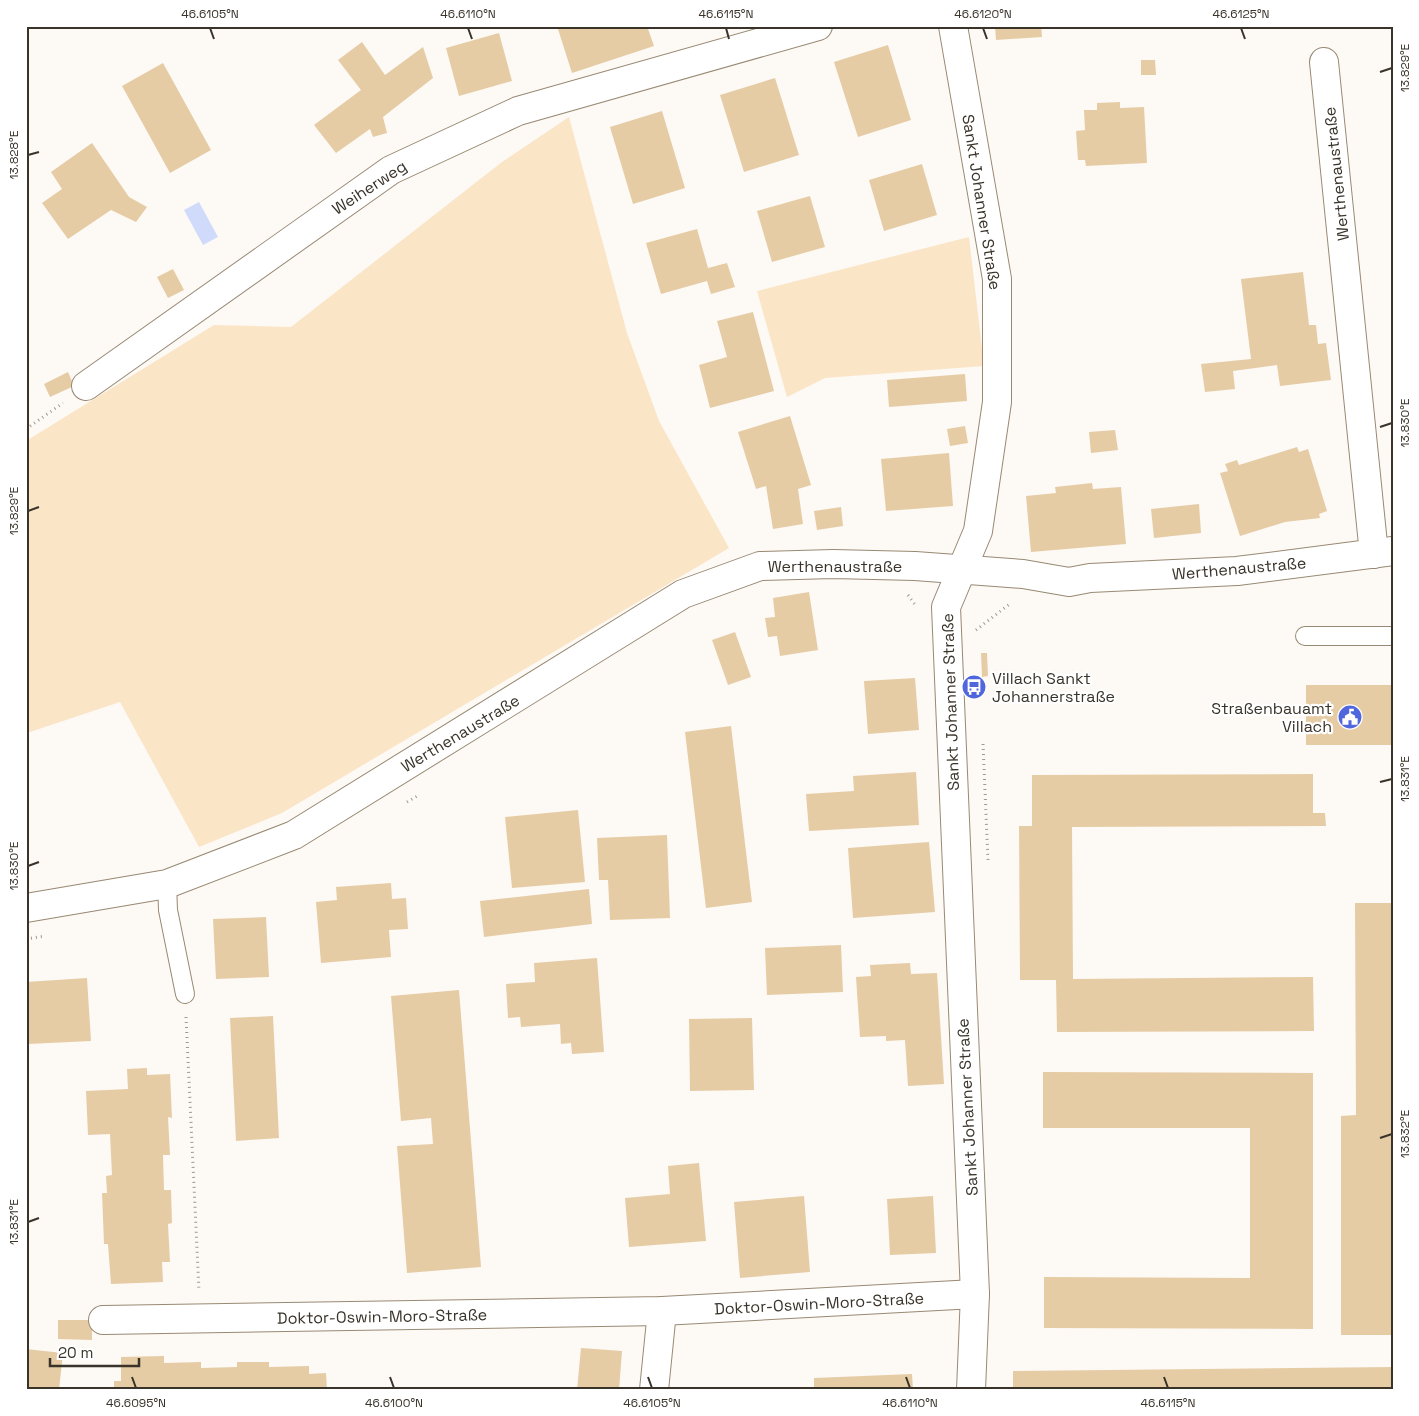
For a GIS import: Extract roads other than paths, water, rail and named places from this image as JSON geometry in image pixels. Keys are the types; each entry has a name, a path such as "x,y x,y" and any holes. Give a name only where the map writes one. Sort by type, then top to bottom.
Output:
{"street":[{"name":"Weiherweg","path":"86,386 391,170 518,111 818,26"},
{"name":"Sankt Johanner Straße","path":"952,26 997,280 997,402 978,531 964,569 946,607 975,1294 971,1390"},
{"name":"Werthenaustraße","path":"26,908 167,884 294,835 683,594 760,566 833,564 964,569 1023,574 1069,582 1090,578 1237,571 1383,552 1324,62"},
{"name":"Doktor-Oswin-Moro-Straße","path":"103,1320 662,1311 975,1294"},
{"path":"654,1390 662,1311"}],"lane":[{"path":"1305,636 1393,636"},
{"path":"167,884 168,910 185,994"}],"water":[{"path":"199,202 218,237 203,245 184,210"}],"place":[{"name":"Villach Sankt Johannerstraße","path":"974,687"},
{"name":"Straßenbauamt Villach","path":"1350,717"}]}
